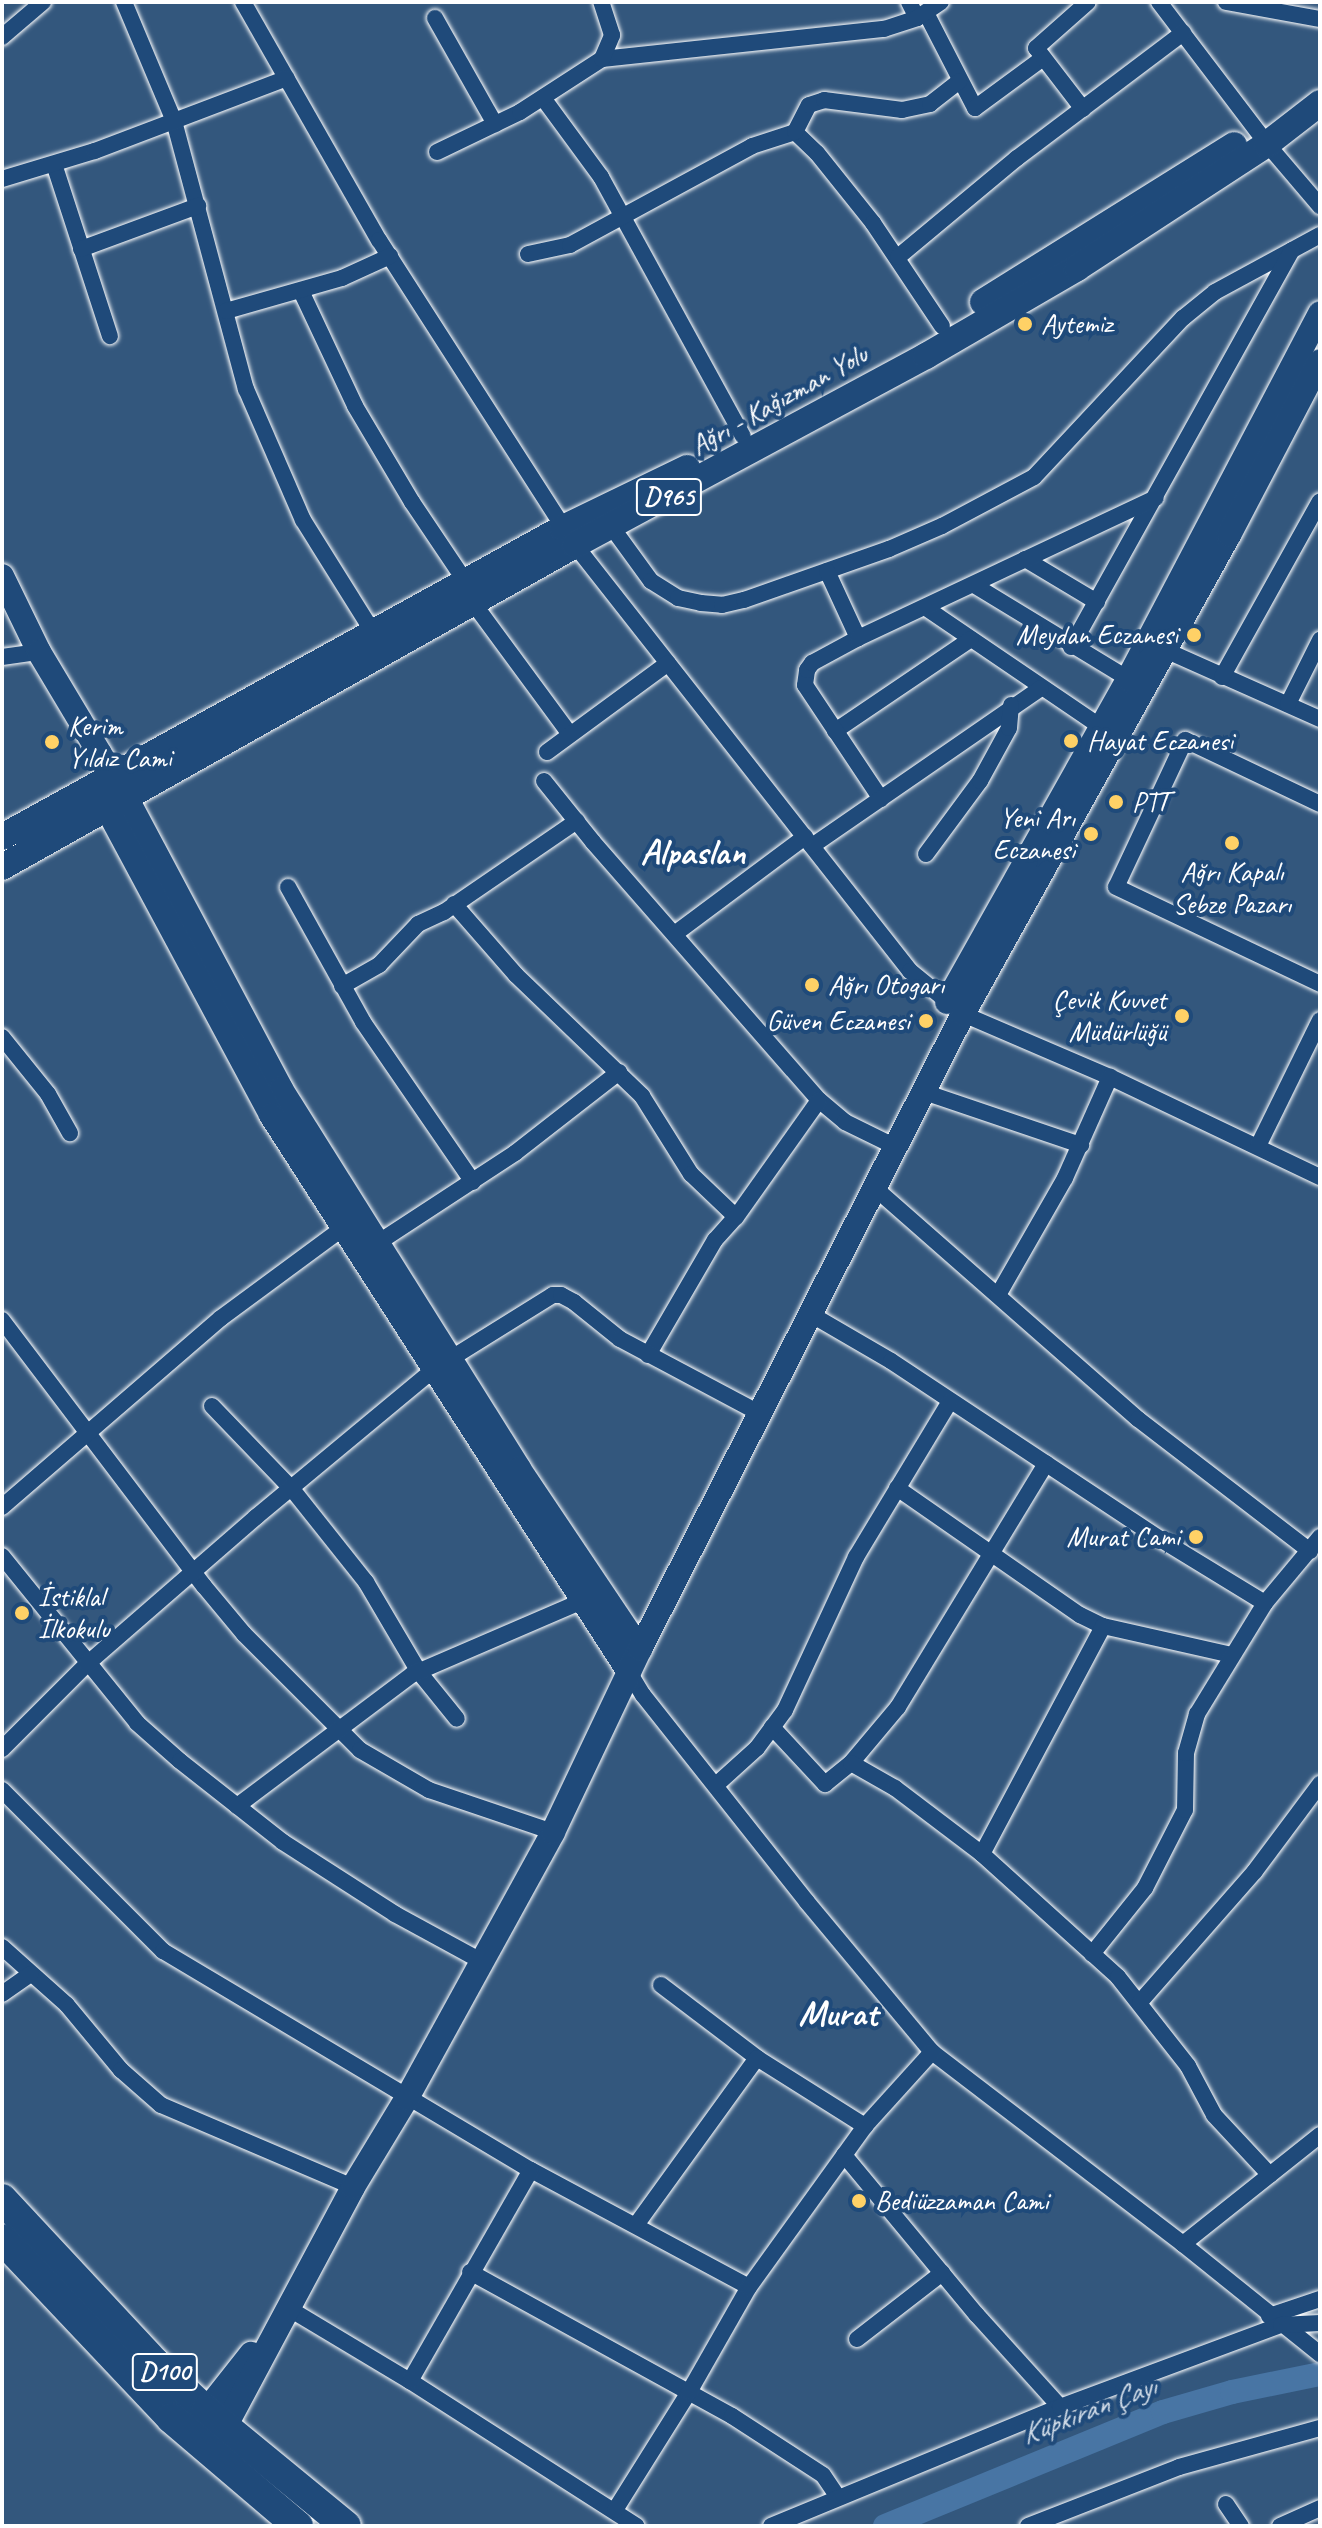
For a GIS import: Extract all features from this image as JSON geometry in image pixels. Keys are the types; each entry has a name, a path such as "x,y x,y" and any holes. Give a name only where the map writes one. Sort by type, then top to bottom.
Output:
{"highway":[{"name":"D100","path":"2,2199 156,2364 298,2526"},
{"name":"D100","path":"2,2239 171,2418 210,2427 346,2526"}],"main road":[{"path":"1262,137 1320,86"},
{"name":"Ağrı - Kağızman Yolu","path":"2,867 116,805 470,593 942,326 1320,103"},
{"path":"1262,137 1320,118"},
{"name":"Ağrı - Kağızman Yolu","path":"569,537 611,526 926,356 1077,268 1262,137"},
{"name":"Ağrı - Kağızman Yolu","path":"2,837 373,632 470,593"}],"street":[{"path":"2,37 43,2"},
{"path":"124,2 174,121 246,389 303,520 373,632"},
{"path":"243,2 390,256 569,537 910,971 955,1008 1110,1077 1320,1177"},
{"path":"601,2 612,35 602,59"},
{"path":"909,2 921,15 975,108 1043,58"},
{"path":"437,152 543,98 602,59 884,29 921,15 941,2"},
{"path":"1083,109 1036,48 1088,2"},
{"path":"1159,2 1262,137 1320,206"},
{"path":"1226,2 1285,6 1320,19"},
{"path":"435,18 495,124"},
{"path":"898,257 1183,33"},
{"path":"2,179 54,164 287,78"},
{"path":"528,254 570,245 620,214 752,146 795,132 809,105 824,100 902,110 930,104 959,81"},
{"path":"543,98 601,177 743,436"},
{"path":"795,132 817,153 898,257 942,326"},
{"path":"54,164 110,336"},
{"path":"81,249 198,206"},
{"path":"611,526 651,581 678,598 722,605 827,571 942,526 1034,477 1183,318 1215,292 1320,235"},
{"path":"1071,647 1293,248"},
{"path":"226,311 301,291 390,256"},
{"path":"301,291 355,406 412,502 470,593 570,734"},
{"path":"210,2427 288,2308 553,1832 640,1649 924,1092 955,1008 1156,645 1320,313"},
{"path":"1156,645 1229,535 1320,361"},
{"path":"881,799 809,691 804,677 812,663 858,638 1156,498"},
{"path":"1222,677 1320,501"},
{"path":"1025,559 1097,602"},
{"path":"827,571 858,638"},
{"path":"2,576 271,1115 343,1228 442,1363 593,1596 643,1695 807,1902 932,2052 1183,2244 1313,2349"},
{"path":"974,585 1071,647 1135,683"},
{"path":"926,608 1108,732"},
{"path":"835,731 971,639"},
{"path":"1288,704 1320,640"},
{"path":"1156,645 1320,719"},
{"path":"2,657 39,652"},
{"path":"547,752 668,663"},
{"path":"676,933 808,842 881,799 1011,705 1041,688"},
{"path":"926,854 980,781 1009,728 1011,705"},
{"path":"1320,804 1185,740 1116,887 1320,984"},
{"path":"544,781 819,1100 845,1122 896,1147"},
{"path":"116,805 281,1089 376,1244 442,1363"},
{"path":"342,986 379,965 418,924 454,904 577,821"},
{"path":"288,887 363,1022 473,1182"},
{"path":"454,904 516,975 642,1096 691,1174 736,1217"},
{"path":"1258,1146 1320,1020"},
{"path":"2,1037 48,1094 70,1133"},
{"path":"376,1244 473,1182 619,1072"},
{"path":"998,1295 1081,1145 1110,1077"},
{"path":"924,1092 1081,1145"},
{"path":"648,1355 715,1240 736,1217 819,1100"},
{"path":"876,1189 1138,1419 1315,1544 1265,1603 1197,1714 1186,1753 1185,1810 1145,1888 1092,1954"},
{"path":"2,1507 221,1318 343,1228"},
{"path":"2,1749 87,1664 442,1363 536,1304 561,1295 648,1355 761,1414"},
{"path":"812,1315 1265,1603"},
{"path":"2,1320 86,1433 244,1634 373,1759 429,1790 553,1832"},
{"path":"716,1785 757,1748 785,1710 856,1557 950,1401"},
{"path":"212,1406 292,1489 377,1598 419,1672 457,1719"},
{"path":"772,1727 825,1784 851,1763 898,1707 1046,1464"},
{"path":"897,1488 1080,1615 1103,1626 1232,1655"},
{"path":"2,1556 137,1723 295,1850 395,1914 483,1962"},
{"path":"593,1596 640,1649"},
{"path":"237,1806 339,1727 419,1672 593,1596"},
{"path":"982,1854 1103,1626"},
{"path":"851,1763 895,1788 982,1854 1092,1954 1140,2002 1188,2066 1214,2115 1270,2175"},
{"path":"1140,2002 1255,1871 1320,1784"},
{"path":"2,1790 163,1951 531,2170 749,2287"},
{"path":"2,1947 67,2005 121,2070 161,2105 353,2187"},
{"path":"2,1994 31,1974"},
{"path":"661,1985 757,2058 865,2126"},
{"path":"615,2510 689,2392 749,2287 865,2126 932,2052"},
{"path":"636,2225 757,2058"},
{"path":"1183,2244 1320,2135"},
{"path":"844,2155 1060,2407"},
{"path":"410,2381 531,2170"},
{"path":"470,2272 689,2392 823,2475 838,2497"},
{"path":"857,2339 942,2273"},
{"path":"771,2526 1275,2321 1320,2299"},
{"path":"288,2308 410,2381 637,2526"},
{"path":"1275,2321 1320,2323"},
{"path":"1028,2526 1179,2467 1320,2428"},
{"path":"1226,2504 1241,2526"},
{"path":"1280,2526 1320,2508"}],"waterway":[{"name":"Küpkıran Çayı","path":"885,2526 1163,2412 1232,2392 1320,2374"}],"place":[{"name":"Aytemiz","path":"1025,324"},
{"name":"Meydan Eczanesi","path":"1194,635"},
{"name":"Hayat Eczanesi","path":"1071,741"},
{"name":"Kerim Yıldız Cami","path":"52,742"},
{"name":"PTT","path":"1116,802"},
{"name":"Yeni Arı Eczanesi","path":"1091,834"},
{"name":"Ağrı Kapalı Sebze Pazarı","path":"1232,843"},
{"name":"Ağrı Otogarı","path":"812,985"},
{"name":"Çevik Kuvvet Müdürlüğü","path":"1182,1016"},
{"name":"Güven Eczanesi","path":"926,1021"},
{"name":"Murat Cami","path":"1196,1537"},
{"name":"İstiklal İlkokulu","path":"22,1613"},
{"name":"Bediüzzaman Cami","path":"859,2201"}],"district":[{"name":"Alpaslan","path":"693,853"},
{"name":"Murat","path":"838,2014"}]}
